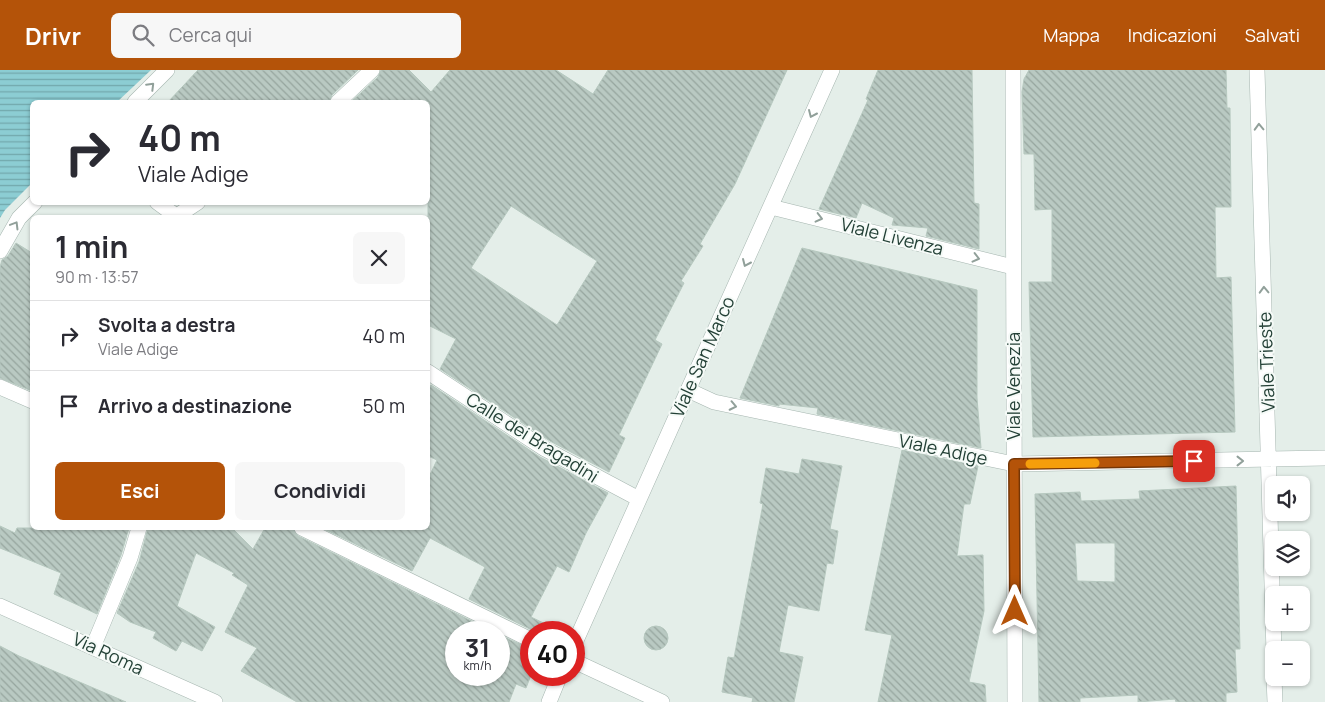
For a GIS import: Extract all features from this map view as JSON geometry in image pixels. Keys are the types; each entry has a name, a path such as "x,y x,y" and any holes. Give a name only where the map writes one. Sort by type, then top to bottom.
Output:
{"street":[{"path":"137,100 167,70"},
{"path":"340,100 372,70"},
{"name":"Viale San Marco","path":"585,621 832,70"},
{"name":"Viale Venezia","path":"1012,70 1015,702"},
{"name":"Viale Trieste","path":"1257,70 1270,460 1274,641"},
{"path":"0,252 19,218 32,205"},
{"path":"166,205 187,212"},
{"name":"Viale Livenza","path":"771,206 1013,267"},
{"name":"Calle dei Bragadini","path":"430,373 545,448 602,481 639,499"},
{"path":"0,387 30,400"},
{"name":"Viale Adige","path":"688,390 714,402 1014,464 1325,458"},
{"path":"93,647 130,558 138,530"},
{"path":"306,530 520,635"},
{"name":"Via Roma","path":"0,606 93,647 207,701"},
{"path":"585,666 662,702"},
{"path":"549,702 556,686"},
{"path":"1274,686 1275,702"}],"water":[{"path":"0,70 151,70 119,100 30,100 30,185 5,210 0,218"}],"building":[{"path":"198,70 358,70 332,95 330,100 170,100"},
{"path":"381,70 409,70 431,92 450,70 556,70 593,94 608,70 787,70 735,184 700,244 703,246 681,281 684,283 655,340 662,344 619,435 625,438 609,472 550,441 440,369 456,339 430,326 430,215 428,215 428,205 430,205 430,100 353,100 378,77","holes":["511,206 597,261 557,325 471,268"]},
{"path":"878,70 972,70 974,203 979,204 979,249 926,236 928,228 892,225 894,218 862,203 856,218 819,209 868,100 866,99"},
{"path":"1029,70 1226,70 1227,108 1230,108 1231,207 1215,207 1216,278 1231,277 1235,432 1033,437 1029,282 1052,282 1052,209 1035,210 1034,154 1024,154 1022,92 1024,79"},
{"path":"16,243 30,252 30,390 0,378 0,267 2,260 8,256"},
{"path":"802,248 977,290 977,398 981,448 817,414 818,408 779,404 779,406 740,398"},
{"path":"431,385 540,457 608,493 586,533 569,572 557,566 531,617 539,621 520,621 520,624 469,599 485,567 430,538 412,571 326,530 430,530 430,475 437,460 430,457"},
{"path":"902,450 978,466 970,504 964,504 957,556 983,555 984,611 969,682 985,685 986,702 878,702 892,635 865,630"},
{"path":"802,459 842,466 830,529 838,531 833,564 827,563 819,611 788,605 779,652 803,657 794,702 752,702 753,698 722,692 728,657 734,658 763,504 760,503 766,468 799,474"},
{"path":"1236,486 1240,649 1235,649 1237,692 1226,693 1226,702 1176,702 1175,699 1138,702 1138,695 1080,698 1080,702 1039,702 1035,494 1080,492 1081,501 1140,499 1139,491","holes":["1075,543 1115,543 1115,582 1077,581"]},
{"path":"0,526 15,533 17,528 30,528 30,530 128,530 121,555 97,614 54,594 61,573 0,548"},
{"path":"147,530 234,530 253,549 264,530 294,530 298,536 472,621 445,621 445,686 510,686 510,640 520,644 520,686 516,684 509,702 297,702 241,671 257,648 225,632 248,585 232,575 234,573 196,553 177,606 215,627 202,651 182,641 176,651 153,638 156,632 130,622 117,613 139,562"},
{"path":"656,626 665,629 668,638 665,647 656,650 647,647 644,638 647,629"},
{"path":"0,646 19,656 126,702 0,702"}],"slow traffic":[{"path":"1030,464 1095,463"}],"route":[{"path":"1015,611 1014,464 1194,461"}]}
